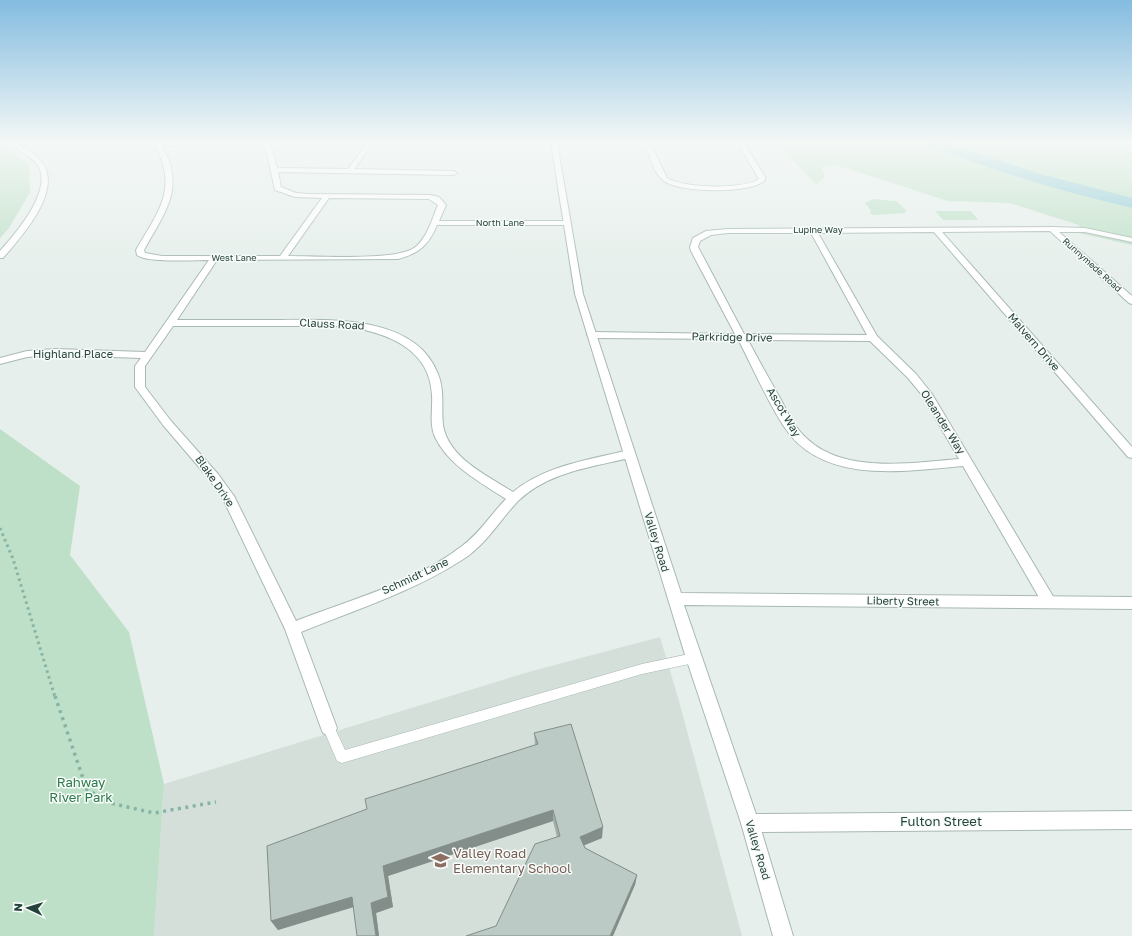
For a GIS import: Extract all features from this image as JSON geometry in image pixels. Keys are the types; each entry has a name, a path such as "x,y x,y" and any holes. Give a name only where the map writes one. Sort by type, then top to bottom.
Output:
{"street":[{"path":"0,256 33,215 44,187"},
{"name":"West Lane","path":"172,187 168,199 140,250 141,255 162,258 383,258 405,256 418,250 425,242 442,205 436,199 416,196 327,196"},
{"path":"278,187 285,192 295,195 327,196"},
{"name":"Valley Road","path":"561,187 579,294 694,658 750,823 784,936"},
{"path":"282,258 327,196"},
{"name":"North Lane","path":"434,223 566,223"},
{"name":"Lupine Way","path":"742,337 694,247 696,240 704,235 716,232 814,230 1052,229 1085,230 1132,240"},
{"name":"Runnymede Road","path":"1052,229 1132,301"},
{"name":"Oleander Way","path":"814,230 873,338 912,376 927,394 1049,602"},
{"name":"Malvern Drive","path":"936,230 1132,454"},
{"name":"Blake Drive","path":"215,258 140,366 138,379 140,387 167,423 209,471 230,499 292,629 329,728"},
{"name":"Clauss Road","path":"170,323 344,323 364,325 394,335 420,352 434,375 437,391 437,421 440,436 451,452 466,466 514,498"},
{"name":"Parkridge Drive","path":"592,335 873,338"},
{"name":"Ascot Way","path":"742,337 790,427 804,444 815,452 828,458 856,466 968,462"},
{"name":"Highland Place","path":"0,361 27,354 55,352 148,355"},
{"name":"Schmidt Lane","path":"292,629 410,581 437,568 476,543 514,498 538,479 558,471 629,454"},
{"name":"Liberty Street","path":"675,599 1132,603"},
{"name":"Fulton Street","path":"750,823 1132,820"}],"lane":[{"path":"329,728 342,757 642,669 694,658"}],"path":[{"path":"0,528 13,558 42,658 87,790 114,804 154,813 216,802"}],"shaded area":[{"name":"Valley Road Elementary School","path":"660,637 679,701 742,936 154,936 164,784 532,671"}],"green space":[{"path":"0,187 30,187 30,192 9,228 0,238"},
{"path":"903,187 1132,187 1132,245 1079,233 1079,225 1010,203 948,201"},
{"path":"873,199 896,201 906,210 905,213 873,215 870,213 871,211 865,203"},
{"path":"935,211 971,211 978,220 943,220"},
{"name":"Rahway River Park","path":"0,429 80,486 70,555 129,632 164,784 154,936 0,936"}],"building":[{"path":"571,724 603,827 580,837 585,848 637,875 610,936 466,936 496,926 535,844 560,836 553,810 383,866 388,897 371,903 376,936 357,936 352,897 271,921 267,846 367,809 365,799 538,744 534,733"}],"waterway":[{"path":"1066,187 1132,203"}],"place":[{"name":"Valley Road Elementary School","path":"440,860"}]}
